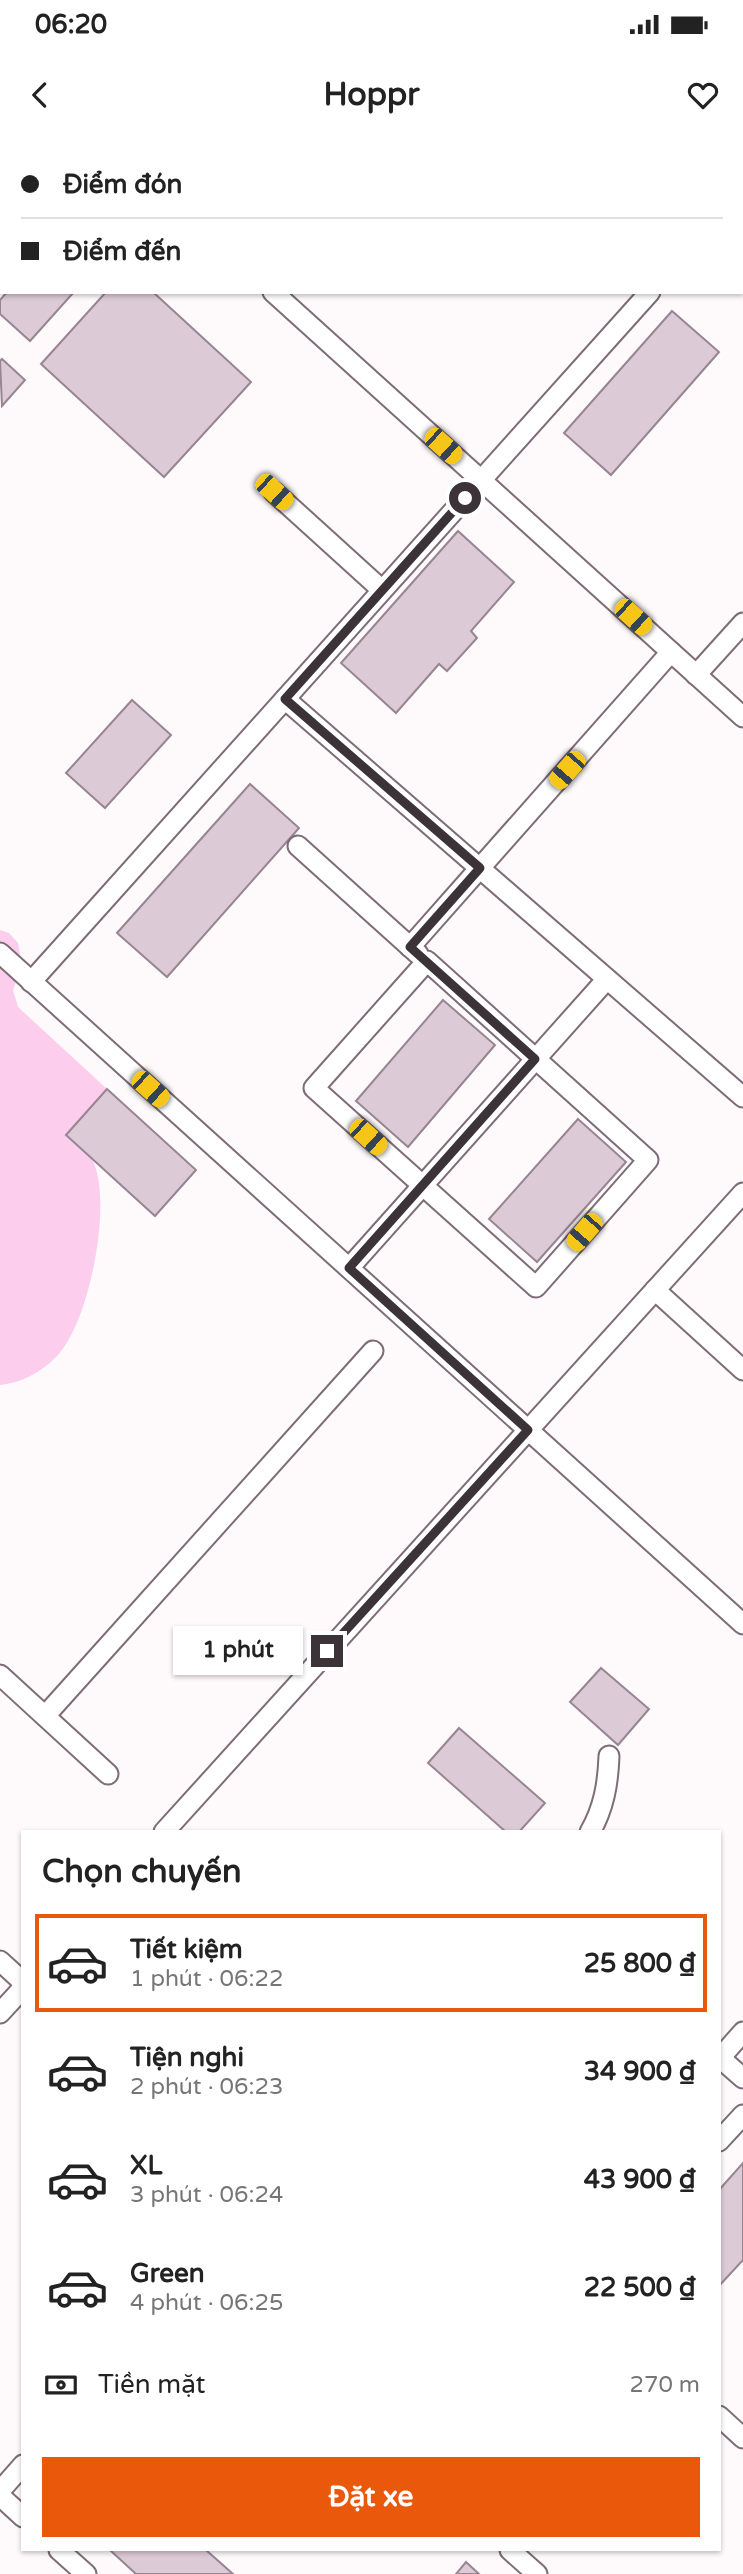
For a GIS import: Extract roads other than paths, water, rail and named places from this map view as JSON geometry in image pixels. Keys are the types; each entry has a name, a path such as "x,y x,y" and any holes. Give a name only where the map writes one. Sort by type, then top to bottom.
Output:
{"lane":[{"path":"275,294 743,717"},
{"path":"31,982 648,294"},
{"path":"274,492 382,590"},
{"path":"696,675 739,636"},
{"path":"410,947 671,652"},
{"path":"285,699 743,1097"},
{"path":"298,846 427,961 648,1160 536,1287 314,1088 427,961"},
{"path":"0,954 743,1624"},
{"path":"349,1268 607,979"},
{"path":"165,1830 743,1193"},
{"path":"655,1290 743,1370"},
{"path":"45,1716 373,1351"},
{"path":"0,1675 108,1774"},
{"path":"591,1830 603,1806 609,1756"},
{"path":"0,1961 21,1980"},
{"path":"0,2014 21,1990"},
{"path":"721,2057 743,2032"},
{"path":"721,2059 743,2078"},
{"path":"721,2139 743,2115"},
{"path":"721,2418 743,2438"},
{"path":"0,2491 21,2467"},
{"path":"0,2496 21,2515"},
{"path":"60,2551 86,2574"},
{"path":"511,2551 537,2574"}]}
